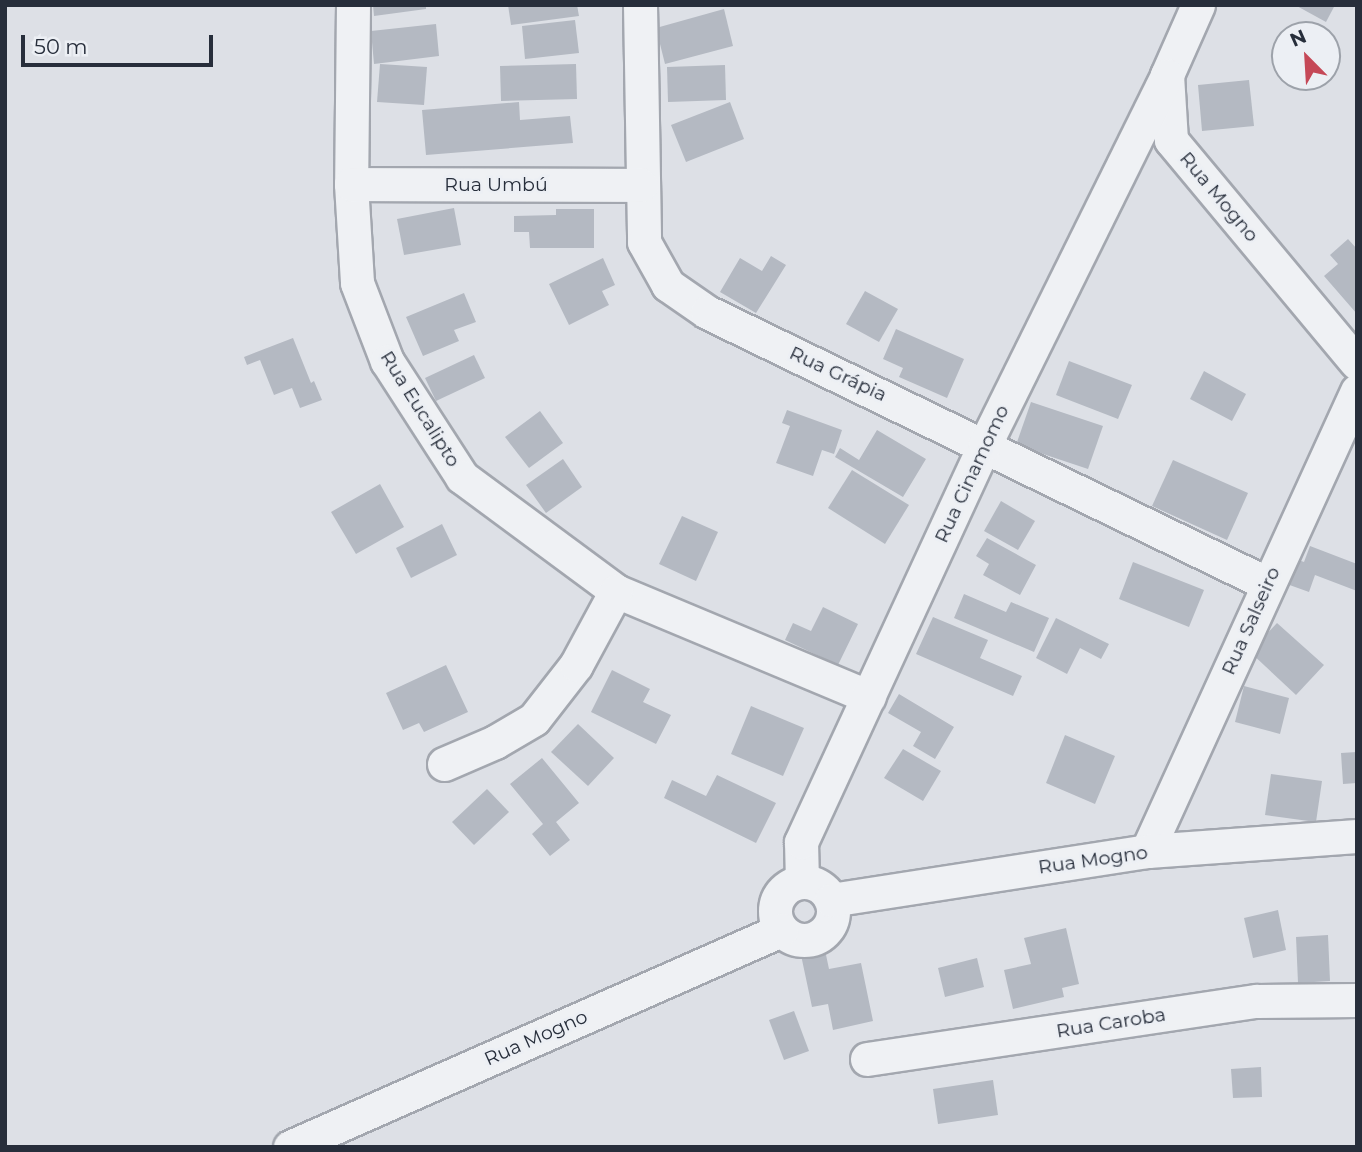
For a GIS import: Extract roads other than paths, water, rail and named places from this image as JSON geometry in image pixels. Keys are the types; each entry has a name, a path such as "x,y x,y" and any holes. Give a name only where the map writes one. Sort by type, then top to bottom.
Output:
{"street":[{"name":"Rua Eucalipto","path":"353,5 351,184 357,283 387,361 462,477 616,591 869,697"},
{"name":"Rua Grápia","path":"640,5 644,243 668,285 707,312 985,444 1268,584"},
{"name":"Rua Mogno","path":"1198,5 1167,75 1171,140 1357,363"},
{"name":"Rua Cinamomo","path":"802,882 802,842 985,444 1167,75"},
{"name":"Rua Umbú","path":"351,184 641,185"},
{"name":"Rua Salseiro","path":"1147,851 1357,391"},
{"path":"444,764 495,742 534,719 576,665 616,591"},
{"name":"Rua Mogno","path":"831,900 1147,851 1357,836"},
{"path":"802,882 820,886 831,900 833,918 829,926 815,938 797,940 781,930 774,913 775,904 785,888 802,882"},
{"name":"Rua Mogno","path":"290,1147 781,930"},
{"name":"Rua Caroba","path":"867,1059 1257,1001 1357,1000"}]}
